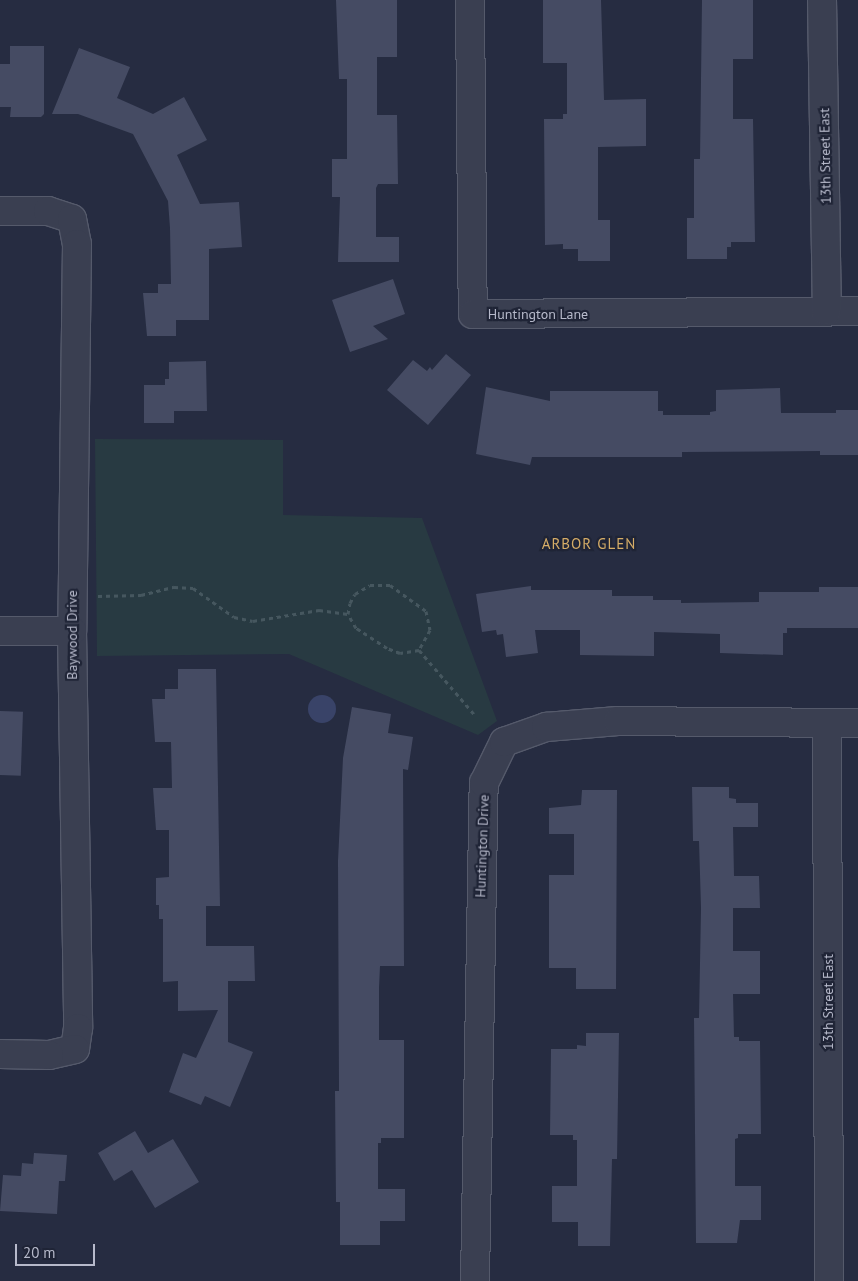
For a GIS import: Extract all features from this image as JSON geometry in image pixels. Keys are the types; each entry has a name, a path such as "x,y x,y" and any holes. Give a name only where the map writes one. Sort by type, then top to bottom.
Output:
{"street":[{"name":"Huntington Lane","path":"470,0 472,314 858,311"},
{"name":"13th Street East","path":"822,0 827,311"},
{"name":"Baywood Drive","path":"0,211 48,211 72,219 77,244 72,631 78,1028 74,1049 49,1054 0,1054"},
{"path":"0,631 72,631"},
{"name":"Huntington Drive","path":"475,1281 484,784 504,742 546,726 618,721 858,723"},
{"name":"13th Street East","path":"827,723 830,1281"}],"path":[{"path":"370,585 390,586 426,611 430,630 419,650 400,653 387,648 356,628 348,614 350,603 361,589 370,585"},
{"path":"95,596 141,595 174,588 193,588 234,617 253,621 319,610 348,614"},
{"path":"419,650 474,714"}],"shaded area":[{"path":"95,439 283,440 283,515 422,518 497,721 478,735 289,654 97,656"}],"water":[{"path":"322,695 332,699 336,709 332,719 322,723 312,719 308,709 312,699"}],"building":[{"path":"336,0 397,0 397,57 377,57 377,115 397,115 398,184 378,184 376,188 376,237 399,237 399,262 338,262 340,197 332,197 332,159 347,159 347,79 339,79"},
{"path":"543,0 601,0 604,100 646,99 646,146 598,147 598,220 610,220 610,261 578,261 578,249 563,249 563,244 545,245 544,119 563,119 563,114 567,114 567,63 543,63"},
{"path":"702,0 753,0 753,59 733,59 733,119 753,119 755,242 731,242 731,247 727,247 727,259 687,259 687,218 694,218 694,159 700,159"},
{"path":"10,46 44,46 44,114 41,117 10,117 11,107 0,107 0,64 10,64"},
{"path":"79,48 130,67 117,98 153,114 184,97 207,140 177,155 200,204 239,202 242,247 209,249 209,320 176,320 176,336 147,336 143,293 158,293 158,284 171,284 170,228 168,201 133,134 78,114 52,114"},
{"path":"393,279 405,314 373,326 388,339 350,352 332,300"},
{"path":"446,354 471,375 428,425 387,390 413,360 427,371 430,367 432,370"},
{"path":"206,361 207,411 174,411 174,423 144,423 144,385 165,385 165,379 169,379 169,362"},
{"path":"486,387 550,401 550,391 658,391 658,411 663,411 663,415 710,415 710,412 716,411 716,390 780,388 781,413 836,413 836,410 858,410 858,455 820,455 820,451 682,452 682,457 532,457 530,465 476,454"},
{"path":"531,586 531,590 612,590 612,596 653,596 653,600 681,600 681,603 759,602 759,592 819,592 819,587 858,587 858,628 787,628 787,633 783,633 783,655 720,653 720,634 654,632 654,656 580,655 580,630 535,630 538,653 506,657 503,634 497,635 496,630 482,632 476,594"},
{"path":"178,669 216,669 220,906 206,906 206,946 254,946 255,981 228,981 228,1042 253,1052 230,1107 205,1096 201,1105 169,1092 183,1053 196,1058 218,1010 178,1011 178,981 163,982 163,919 159,919 159,905 156,905 156,878 169,877 169,830 156,830 153,788 172,788 171,742 155,742 152,699 165,699 165,689 178,689"},
{"path":"352,707 391,714 388,733 413,737 408,770 403,769 404,966 380,966 379,988 379,1040 404,1040 404,1138 381,1138 381,1143 378,1143 378,1189 405,1189 405,1221 380,1221 380,1245 340,1245 340,1202 336,1202 335,1091 339,1091 338,861 343,758"},
{"path":"0,711 23,712 21,776 0,775"},
{"path":"692,787 729,787 729,798 736,799 736,803 758,803 758,827 733,827 734,876 759,876 760,908 733,908 733,951 760,951 760,994 733,994 734,1037 739,1037 739,1041 760,1041 761,1134 738,1134 738,1138 735,1139 735,1186 761,1186 761,1220 740,1220 737,1243 696,1243 694,1018 699,1018 701,908 699,841 693,841"},
{"path":"582,790 617,790 616,989 576,989 576,968 549,968 549,875 574,875 574,834 549,834 549,808 581,805"},
{"path":"586,1033 619,1033 617,1159 612,1159 610,1246 578,1246 578,1222 552,1222 552,1186 577,1186 577,1140 573,1140 573,1135 550,1135 551,1049 577,1049 577,1045 586,1046"},
{"path":"135,1131 148,1153 173,1139 199,1182 155,1208 132,1170 114,1181 98,1153"},
{"path":"34,1153 67,1155 65,1181 59,1181 57,1214 0,1211 3,1175 21,1176 22,1163 33,1164"}],"district":[{"name":"ARBOR GLEN","path":"589,544"}]}
